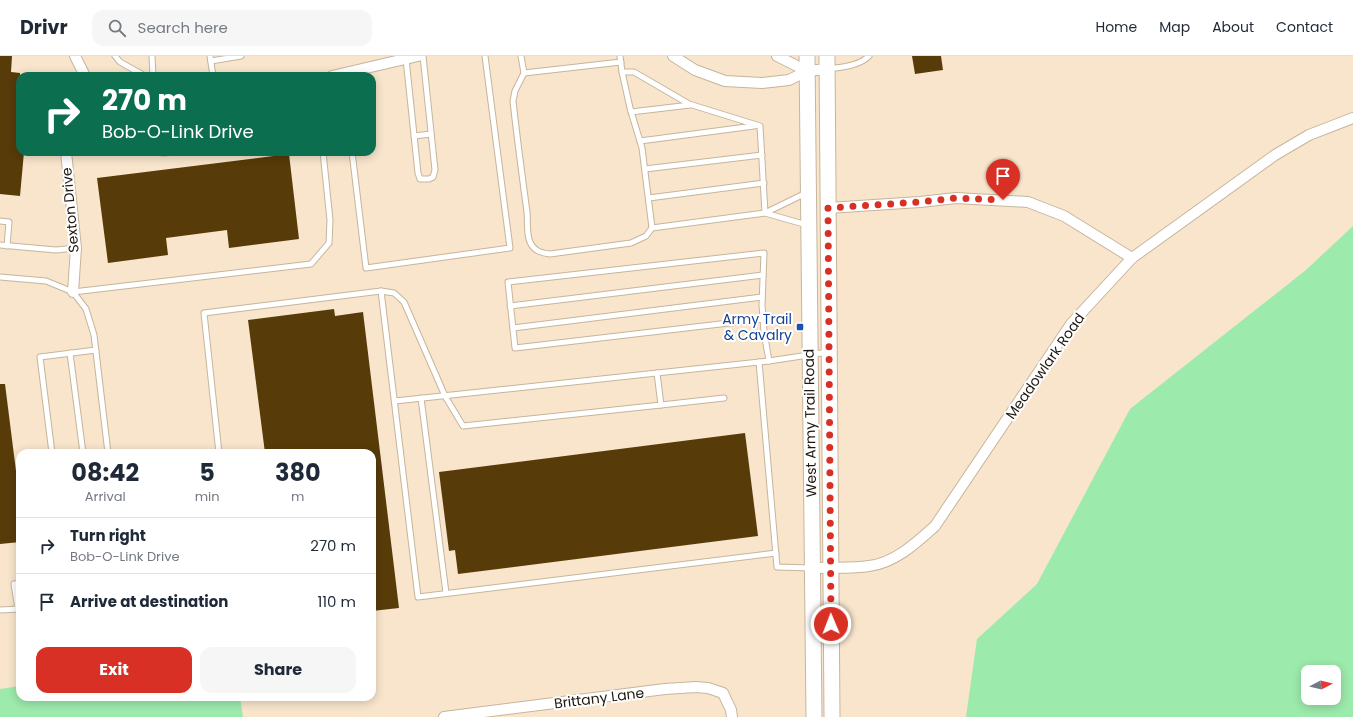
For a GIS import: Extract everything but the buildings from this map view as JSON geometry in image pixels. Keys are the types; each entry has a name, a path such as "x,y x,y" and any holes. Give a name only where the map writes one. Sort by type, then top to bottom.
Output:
{"main road":[{"name":"West Army Trail Road","path":"807,56 814,717"},
{"name":"West Army Trail Road","path":"827,63 832,717"}],"street":[{"path":"75,56 84,72"},
{"path":"355,72 418,56"},
{"path":"673,56 695,70 725,81 762,83 789,80 827,63"},
{"path":"777,56 807,71"},
{"name":"Meadowlark Road","path":"812,568 869,566 891,560 915,544 935,526 1071,324 1132,258 1275,155 1309,135 1353,118"},
{"name":"Sexton Drive","path":"66,156 76,248 73,292"},
{"path":"828,208 956,198 1028,202 1064,216 1132,258"},
{"name":"Brittany Lane","path":"448,717 665,689 696,687 708,688 723,693 731,710 732,717"}],"lane":[{"path":"115,56 120,62 138,72"},
{"path":"152,56 153,72"},
{"path":"213,72 211,58 241,56"},
{"path":"406,59 418,173 420,179 429,179 433,177 435,170 423,56"},
{"path":"352,156 366,268 510,248 485,56"},
{"path":"521,56 524,73 518,84 513,101 528,216 528,237 536,251 550,254 631,243 646,236 652,228 645,169 640,141 631,112 622,72 621,59 524,73"},
{"path":"827,63 848,66 865,60 869,56"},
{"path":"622,72 634,72 690,105 760,126 765,213"},
{"path":"631,112 690,105"},
{"path":"640,141 757,125"},
{"path":"414,136 431,134"},
{"path":"645,169 762,155"},
{"path":"0,277 46,282 73,292 113,286 311,264 329,243 330,220 323,156"},
{"path":"649,198 764,183"},
{"path":"652,228 765,213 808,192"},
{"path":"765,213 808,225"},
{"path":"0,221 8,222 7,246"},
{"path":"0,245 56,250 76,248"},
{"path":"763,319 515,348 508,282 764,253 762,297 763,319 769,361"},
{"path":"510,306 763,275"},
{"path":"381,291 418,597 776,553"},
{"path":"219,449 204,313 381,291 394,293 404,302 445,396 463,426 724,398"},
{"path":"73,292 86,309 94,335 108,449"},
{"path":"513,328 762,297"},
{"path":"52,449 40,357 96,350"},
{"path":"395,401 769,361 829,352"},
{"path":"70,353 82,449"},
{"path":"759,362 777,567 812,568"},
{"path":"657,373 661,405"},
{"path":"421,398 446,593"},
{"path":"16,584 14,584 16,594"},
{"path":"0,610 16,609"}],"green space":[{"path":"1353,226 1353,717 966,717 977,639 1037,584 1130,409 1306,270"},
{"path":"16,687 16,701 241,701 243,717 0,717 0,689"}],"place":[{"name":"Army Trail & Cavalry","path":"800,327"}],"route":[{"path":"831,624 828,208 956,198 1003,200"}]}
